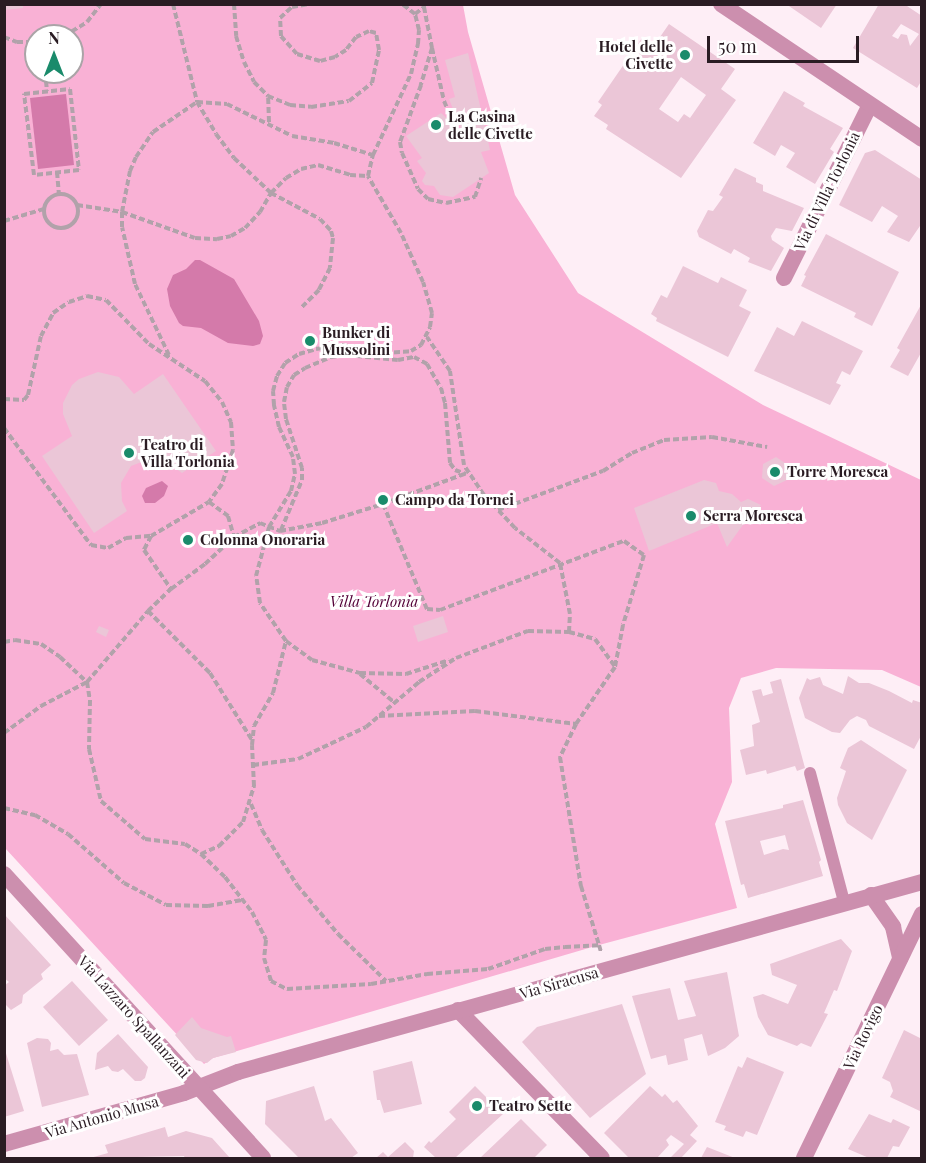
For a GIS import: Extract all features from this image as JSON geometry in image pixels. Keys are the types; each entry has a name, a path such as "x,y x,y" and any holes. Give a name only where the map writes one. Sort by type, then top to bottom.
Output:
{"street":[{"path":"721,4 921,139"},
{"name":"Via di Villa Torlonia","path":"784,278 870,105"},
{"name":"Via Lazzaro Spallanzani","path":"4,874 263,1158"},
{"name":"Via Siracusa","path":"198,1088 238,1072 921,882"},
{"path":"871,895 893,927 900,958"},
{"name":"Via Rovigo","path":"804,1158 921,914"},
{"path":"458,1010 602,1158"},
{"name":"Via Antonio Musa","path":"4,1144 198,1088"}],"lane":[{"path":"810,773 844,902"}],"path":[{"path":"84,24 101,4"},
{"path":"173,4 197,102 234,158 271,193 320,219 327,225 333,238 326,275 320,290 301,308"},
{"path":"234,4 236,36 244,62 254,82 268,96 290,105 311,107 349,101 372,83 379,50 376,33 369,31 335,57 320,61 297,54 281,36 280,18 292,7 309,4"},
{"path":"402,4 415,14 418,37 411,74 373,155 368,176 400,233 430,302 432,314 427,337 421,345 398,353 342,345 308,352 285,363 277,376 273,391 279,427 292,457 295,474 291,491 269,527 256,576 260,603 286,641 312,660 360,673 406,674 528,631 569,632 595,639 615,667"},
{"path":"415,14 424,6"},
{"path":"424,6 444,100 459,136"},
{"path":"4,38 24,42"},
{"path":"432,48 422,85 400,142 402,153 418,189 428,199 446,203 475,197 481,178"},
{"path":"46,84 47,91"},
{"path":"70,89 79,170 57,172 34,175 24,94 70,89"},
{"path":"268,96 269,123"},
{"path":"170,355 135,284 124,239 122,212 130,171 145,142 172,117 197,102 227,104 292,136 334,143 373,155"},
{"path":"77,205 122,212 195,238 217,239 231,236 246,228 260,212 271,193 286,178 301,169 318,165 350,175 368,176"},
{"path":"57,172 59,193"},
{"path":"59,193 73,198 77,205 76,220 63,228 49,223 44,209 46,201 59,193"},
{"path":"4,221 44,209"},
{"path":"4,399 24,400 28,395 41,336 53,313 69,302 87,296 106,300 149,344 170,355 205,381 222,402 231,422 233,450 222,484 209,501 151,536 126,538 108,548 91,545 4,428"},
{"path":"427,337 450,371 464,465 468,473 515,528 560,563 570,614 569,632"},
{"path":"280,531 302,480 302,468 286,419 284,402 287,387 294,375 315,362 347,355 398,360 414,357 427,364 438,380 445,403 450,464 455,470 468,473"},
{"path":"498,510 603,471 632,453 664,440 712,437 767,447"},
{"path":"4,733 41,706 87,682 148,611 234,537 260,523 280,531 322,523 468,473"},
{"path":"209,501 228,516 234,537"},
{"path":"383,504 428,609 440,610 560,563 624,541 644,555 623,625 615,667 576,724 560,757 581,886 601,952"},
{"path":"151,536 144,550 171,590"},
{"path":"148,611 210,673 252,740"},
{"path":"4,642 15,640 41,644 60,657 87,682 90,700 89,748 101,801 145,839 185,844 201,854 225,877 243,900 266,940 264,958 271,981 287,989 386,981 427,974 488,969 545,949 599,945"},
{"path":"201,854 219,846 243,822 251,803 254,786 252,740 254,726 273,693 286,641"},
{"path":"253,765 298,759 366,727 394,703 456,658"},
{"path":"360,673 394,703"},
{"path":"379,716 475,711 576,724"},
{"path":"251,803 262,830 297,885 338,934 386,981"},
{"path":"4,807 34,815 68,834 124,883 166,905 208,906 243,900"}],"green space":[{"name":"Villa Torlonia","path":"5,5 463,5 468,32 515,195 578,293 763,405 921,480 921,687 882,670 776,668 741,678 729,708 732,782 715,824 737,908 599,945 213,1058 204,1064 5,848"}],"shaded area":[{"path":"66,94 74,165 38,169 30,98"},
{"path":"195,260 200,260 234,279 259,321 263,336 260,344 253,346 228,343 201,328 183,326 179,323 170,306 167,289 173,275 186,269"},
{"path":"162,481 168,486 164,496 155,503 145,503 142,496 146,488"}],"building":[{"path":"4,4 23,4 23,8 4,10"},
{"path":"786,4 837,4 821,28"},
{"path":"879,4 904,4 922,16 922,80 917,88 853,48","holes":["901,24 919,34 910,46 907,35 901,34 898,39 892,36"]},
{"path":"669,24 735,69 721,89 736,100 681,178 606,129 608,125 594,116 602,105 598,102 642,38 657,48 663,40 660,37","holes":["681,77 706,95 690,118 684,114 678,122 659,109"]},
{"name":"La Casina delle Civette","path":"468,53 490,150 481,152 489,173 453,197 440,195 434,186 425,185 422,181 426,173 417,161 422,158 406,136 441,113 452,123 450,130 455,138 463,134 449,99 455,97 445,60"},
{"path":"784,91 805,103 803,106 843,128 830,149 834,152 815,184 786,167 795,153 781,145 775,156 753,143"},
{"path":"875,150 922,180 922,223 909,242 887,232 898,216 882,206 872,222 839,205 865,153"},
{"path":"735,168 756,178 756,182 763,185 763,191 804,208 792,231 776,228 771,236 772,240 784,248 771,271 748,262 750,258 734,249 731,254 699,237 697,231 708,210 713,211 723,197 719,195"},
{"path":"826,234 899,272 872,326 854,317 856,313 801,286 806,276 804,275"},
{"path":"683,266 718,283 721,277 747,290 739,306 751,312 728,357 656,321 657,318 651,314 661,295 667,298"},
{"path":"922,303 922,351 908,376 890,367 900,350 897,348"},
{"path":"802,321 863,351 850,375 842,371 836,383 841,385 830,405 754,371 777,327 794,336"},
{"name":"Teatro di Villa Torlonia","path":"98,372 119,377 134,394 163,374 216,451 182,473 163,459 152,458 131,466 121,483 122,501 127,511 94,533 42,456 72,436 63,414 63,403 72,385 79,379"},
{"name":"Torre Moresca","path":"776,457 788,465 787,480 774,486 762,478 763,464"},
{"name":"Serra Moresca","path":"704,480 716,483 719,491 732,494 741,502 748,499 761,505 756,513 763,518 761,522 746,511 745,522 727,547 717,523 649,551 634,508"},
{"path":"443,616 448,632 418,642 413,626"},
{"path":"99,626 109,630 106,637 96,632"},
{"path":"848,676 859,683 869,683 912,703 913,700 922,703 922,734 914,749 869,726 866,720 857,716 850,720 840,733 832,732 805,718 799,698 807,678 810,680 820,677 823,685 843,694"},
{"path":"781,679 805,768 797,771 795,766 767,774 766,770 746,775 740,750 754,746 752,725 760,722 752,691 761,689 763,696 773,693 770,682"},
{"path":"861,740 907,770 872,840 847,823 837,798 846,771 840,768 848,748"},
{"path":"803,800 821,860 819,862 823,876 748,898 744,884 741,885 725,821 783,808 783,805","holes":["785,835 789,850 783,849 764,855 760,841"]},
{"path":"4,914 51,965 41,974 43,979 23,995 22,1003 11,1010 4,1003 4,986 9,982 4,978"},
{"path":"841,939 852,951 837,991 834,990 824,1013 828,1014 811,1047 801,1043 797,1046 768,1035 758,1017 753,997 763,994 788,1004 797,985 772,975 770,964"},
{"path":"727,972 739,1036 725,1048 708,1056 702,1034 684,1039 688,1060 668,1065 666,1055 651,1059 632,996 670,988 678,1020 696,1016 684,981"},
{"path":"72,981 108,1020 79,1046 43,1007"},
{"path":"622,1004 646,1074 590,1118 522,1042 537,1027"},
{"path":"192,1017 201,1028 227,1037 231,1036 236,1052 213,1058 207,1063 196,1060 175,1035"},
{"path":"904,1030 922,1039 922,1112 890,1097 893,1091 890,1082 882,1078"},
{"path":"118,1034 148,1067 145,1078 141,1081 135,1081 123,1069 118,1072 112,1071 108,1066 95,1070 97,1053"},
{"path":"37,1038 48,1039 51,1043 50,1051 58,1049 64,1055 77,1054 89,1095 42,1107 27,1043"},
{"path":"4,1047 24,1111 4,1117"},
{"path":"747,1057 784,1072 757,1135 746,1131 743,1137 724,1130 726,1126 715,1122 738,1066 742,1068"},
{"path":"412,1061 422,1104 384,1113 380,1100 377,1100 373,1071"},
{"path":"314,1086 325,1121 331,1118 358,1153 351,1158 299,1158 265,1124 266,1101"},
{"path":"475,1086 503,1114 455,1158 436,1158 424,1147 456,1119 449,1112"},
{"path":"650,1086 662,1097 665,1094 673,1103 677,1100 698,1126 690,1135 697,1141 681,1158 670,1158 684,1144 671,1135 666,1140 669,1145 657,1158 629,1158 604,1133"},
{"path":"869,1114 891,1123 893,1119 910,1127 899,1147 893,1146 887,1158 869,1158 848,1149"},
{"path":"521,1119 547,1145 534,1158 480,1158"},
{"path":"165,1127 168,1137 186,1131 212,1138 230,1158 185,1158 184,1156 90,1158 108,1153 105,1145"},
{"path":"405,1142 414,1151 413,1158 376,1158 383,1152 388,1157"},
{"path":"707,1147 735,1158 701,1158"}],"place":[{"name":"Hotel delle Civette","path":"685,55"},
{"name":"La Casina delle Civette","path":"436,125"},
{"name":"Bunker di Mussolini","path":"310,341"},
{"name":"Teatro di Villa Torlonia","path":"129,453"},
{"name":"Torre Moresca","path":"775,472"},
{"name":"Campo da Tornei","path":"383,500"},
{"name":"Serra Moresca","path":"691,516"},
{"name":"Colonna Onoraria","path":"188,540"},
{"name":"Teatro Sette","path":"477,1106"}]}
